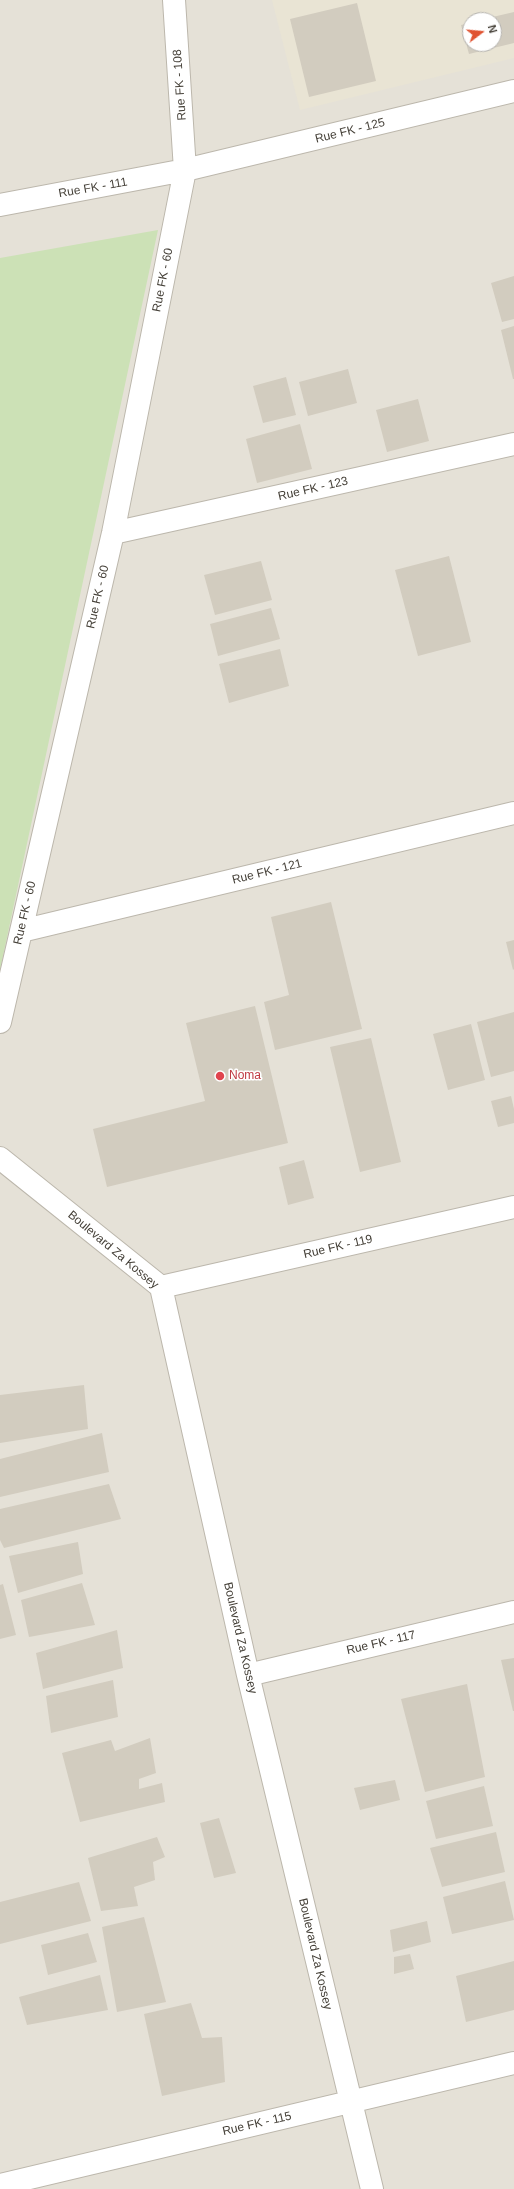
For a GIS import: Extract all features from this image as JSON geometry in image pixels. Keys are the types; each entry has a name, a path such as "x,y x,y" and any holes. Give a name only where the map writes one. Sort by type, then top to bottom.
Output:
{"street":[{"name":"Rue FK - 108","path":"174,0 185,170"},
{"name":"Rue FK - 125","path":"185,170 514,91"},
{"name":"Rue FK - 111","path":"0,205 185,170"},
{"name":"Rue FK - 60","path":"0,1022 113,533 185,170"},
{"name":"Rue FK - 123","path":"113,533 514,444"},
{"name":"Rue FK - 121","path":"21,931 514,813"},
{"name":"Boulevard Za Kossey","path":"0,1158 161,1287 248,1675 372,2189"},
{"name":"Rue FK - 119","path":"161,1287 514,1207"},
{"name":"Rue FK - 117","path":"248,1675 514,1612"},
{"name":"Rue FK - 115","path":"0,2185 514,2062"}],"shaded area":[{"path":"0,0 514,0 514,2189 0,2189"},
{"path":"272,0 514,0 514,58 300,110"}],"green space":[{"path":"158,230 0,970 0,258"}],"building":[{"path":"357,3 376,81 309,97 290,19"},
{"path":"514,12 514,43 502,46 502,15"},
{"path":"514,276 514,319 502,322 491,283"},
{"path":"514,326 514,379 513,379 501,330"},
{"path":"348,369 357,403 308,416 299,382"},
{"path":"286,377 296,415 263,423 253,386"},
{"path":"418,399 429,441 387,452 376,410"},
{"path":"300,424 312,469 257,483 246,439"},
{"path":"449,556 471,642 418,656 395,570"},
{"path":"261,561 272,600 215,615 204,575"},
{"path":"271,608 280,639 218,656 210,624"},
{"path":"280,649 289,686 229,703 219,664"},
{"path":"331,902 362,1029 275,1050 264,1002 289,995 271,917"},
{"path":"514,940 514,969 513,970 506,942"},
{"path":"255,1006 288,1143 107,1187 93,1129 205,1101 186,1023"},
{"path":"514,1012 514,1071 491,1077 477,1022"},
{"path":"471,1024 485,1080 448,1090 433,1034"},
{"path":"371,1038 401,1162 360,1172 330,1047"},
{"path":"511,1096 514,1109 514,1123 498,1127 491,1101"},
{"path":"304,1160 314,1198 288,1205 279,1167"},
{"path":"84,1385 88,1429 0,1443 0,1395"},
{"path":"102,1433 109,1472 0,1497 0,1459"},
{"path":"109,1484 121,1519 4,1548 0,1540 0,1509"},
{"path":"78,1542 83,1574 18,1593 9,1556"},
{"path":"82,1583 95,1625 29,1637 21,1600"},
{"path":"3,1584 16,1635 0,1639 0,1585"},
{"path":"117,1630 123,1668 43,1689 36,1653"},
{"path":"514,1658 514,1711 513,1711 501,1660"},
{"path":"113,1680 118,1717 51,1733 46,1696"},
{"path":"467,1684 485,1777 425,1792 401,1699"},
{"path":"150,1738 156,1773 139,1779 139,1789 162,1783 165,1802 80,1822 62,1753 111,1740 115,1751"},
{"path":"395,1780 400,1800 360,1810 354,1788"},
{"path":"484,1786 493,1826 436,1839 426,1801"},
{"path":"219,1818 236,1873 214,1878 200,1823"},
{"path":"496,1832 505,1872 442,1887 430,1848"},
{"path":"157,1837 165,1857 153,1862 155,1880 134,1887 138,1906 101,1911 88,1858"},
{"path":"505,1881 514,1920 452,1934 443,1897"},
{"path":"79,1882 91,1921 0,1944 0,1902"},
{"path":"144,1917 166,2002 117,2012 102,1927"},
{"path":"427,1921 431,1942 393,1952 390,1930"},
{"path":"88,1933 97,1962 48,1975 41,1945"},
{"path":"410,1954 414,1969 394,1974 394,1957"},
{"path":"514,1961 514,2010 466,2022 456,1976"},
{"path":"100,1975 108,2010 27,2025 19,1997"},
{"path":"191,2003 202,2038 222,2037 225,2082 162,2096 144,2014"}],"place":[{"name":"Noma","path":"220,1076"}]}
